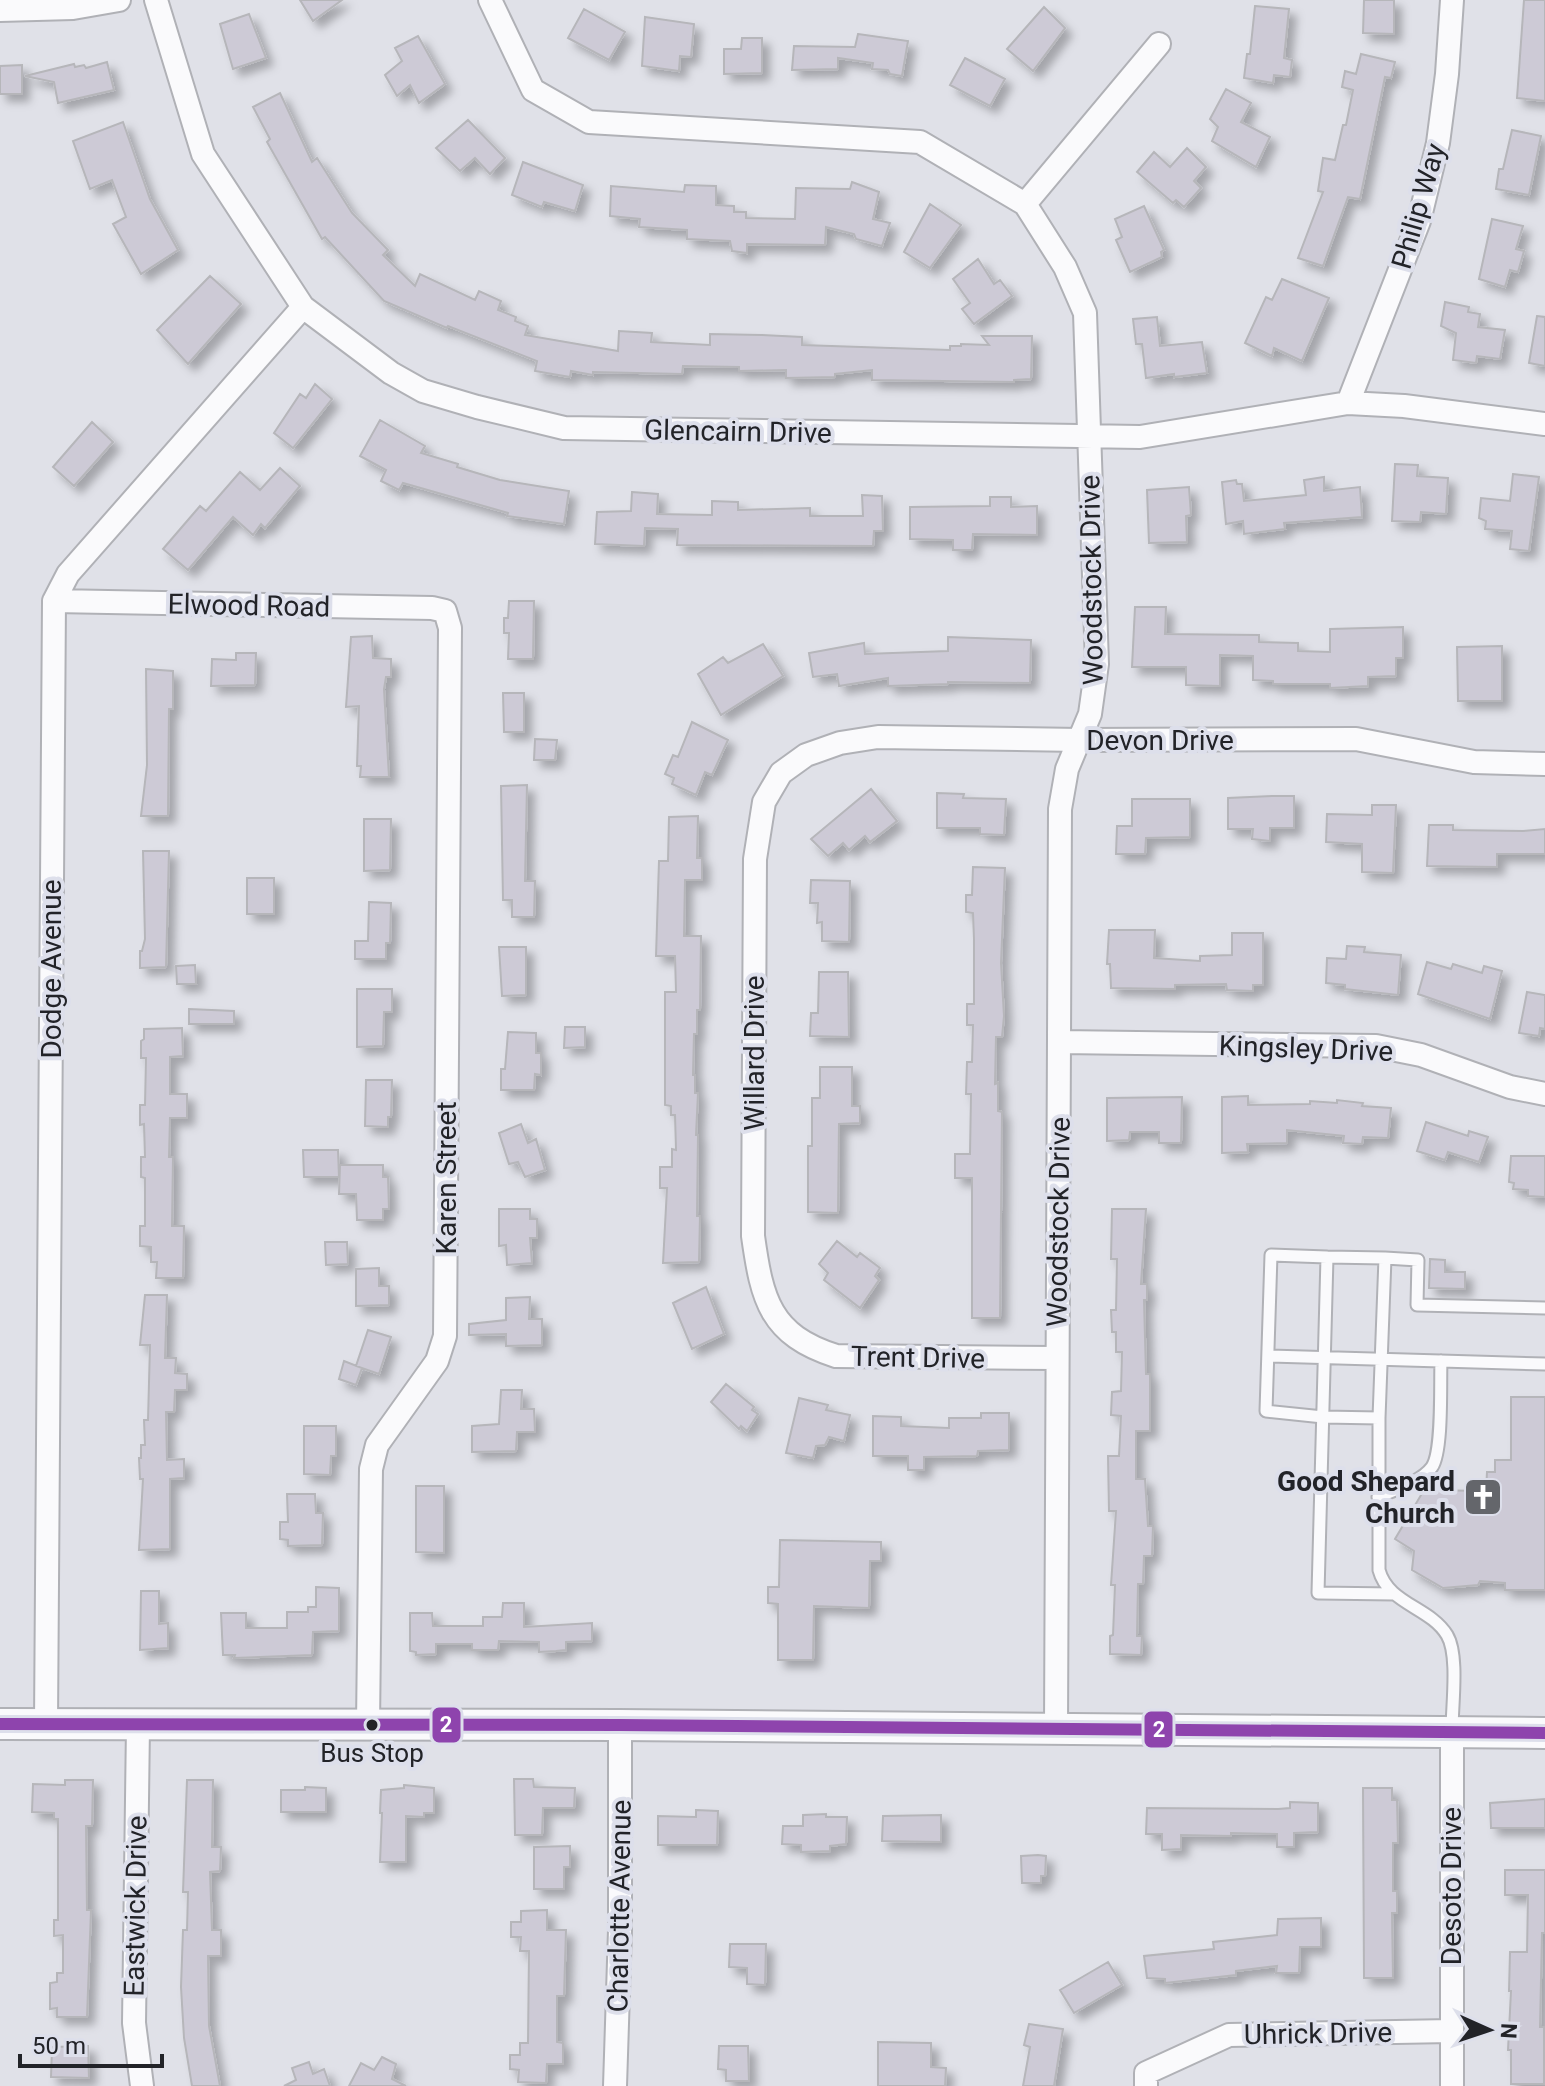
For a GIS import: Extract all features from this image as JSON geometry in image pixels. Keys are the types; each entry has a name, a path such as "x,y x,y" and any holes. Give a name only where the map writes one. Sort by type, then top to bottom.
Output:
{"main road":[{"path":"0,1724 620,1725 1545,1733"}],"street":[{"path":"0,10 73,8 119,0"},
{"name":"Glencairn Drive","path":"156,0 203,154 303,307 391,373 423,391 564,428 1140,437 1348,403 1404,406 1545,424"},
{"name":"Woodstock Drive","path":"490,0 533,90 589,122 920,142 1025,204 1065,267 1085,313 1097,664 1090,714 1067,769 1060,809 1056,1728"},
{"name":"Philip Way","path":"1348,403 1419,221 1438,143 1452,0"},
{"path":"1025,204 1159,44"},
{"path":"54,601 68,574 303,307"},
{"name":"Elwood Road","path":"54,601 445,611"},
{"name":"Dodge Avenue","path":"46,1723 54,601"},
{"name":"Karen Street","path":"368,1725 371,1469 377,1445 437,1361 445,1336 450,628 445,611"},
{"name":"Devon Drive","path":"781,773 806,755 840,743 878,737 1356,739 1474,762 1545,764"},
{"name":"Willard Drive","path":"781,773 764,802 755,859 753,1236 759,1281 770,1309 787,1330"},
{"name":"Kingsley Drive","path":"1060,1042 1376,1046 1421,1055 1510,1087 1545,1094"},
{"name":"Trent Drive","path":"787,1330 809,1347 836,1356 1056,1358"},
{"name":"Eastwick Drive","path":"138,1725 134,2023 142,2086"},
{"name":"Charlotte Avenue","path":"615,2086 620,1930 620,1725"},
{"name":"Desoto Drive","path":"1452,1734 1452,2086"},
{"name":"Uhrick Drive","path":"1146,2080 1229,2035 1451,2031"}],"lane":[{"path":"1379,1418 1323,1417 1266,1411 1271,1255 1418,1260 1417,1305 1545,1308"},
{"path":"1327,1257 1318,1593 1394,1594"},
{"path":"1385,1258 1377,1560 1381,1579 1394,1594 1446,1634 1452,1652 1452,1734"},
{"path":"1268,1356 1545,1364"},
{"path":"1378,1497 1419,1477 1432,1467 1438,1452 1441,1361"}],"building":[{"path":"300,0 342,0 313,21"},
{"path":"1364,0 1394,0 1394,34 1363,33"},
{"path":"1524,0 1545,0 1545,101 1517,98"},
{"path":"1255,6 1289,9 1284,58 1292,60 1290,77 1274,75 1273,83 1244,78"},
{"path":"1044,7 1065,28 1033,71 1007,49"},
{"path":"584,9 625,32 609,60 568,38"},
{"path":"249,14 266,58 233,69 220,24"},
{"path":"645,17 694,24 691,57 680,56 679,71 642,66"},
{"path":"858,34 908,41 902,76 890,74 888,70 872,69 873,63 838,58 838,69 792,70 794,46 855,47"},
{"path":"418,36 445,84 419,103 410,85 397,96 385,75 402,61 395,48"},
{"path":"742,38 762,38 762,73 724,74 724,49 741,49"},
{"path":"1361,54 1395,62 1391,78 1385,77 1360,199 1348,197 1323,266 1298,258 1323,192 1318,191 1323,158 1335,160 1343,125 1346,125 1353,90 1342,87 1345,71 1356,74"},
{"path":"965,58 1005,79 990,106 950,85"},
{"path":"107,62 114,90 58,103 54,82 25,76 74,64 75,67 84,65 86,68"},
{"path":"22,65 22,94 0,94 0,66"},
{"path":"1226,89 1251,103 1241,122 1270,137 1256,167 1212,141 1218,127 1210,119"},
{"path":"280,93 312,162 317,158 352,213 388,250 383,255 415,286 420,274 475,300 479,291 501,301 498,310 528,326 525,335 618,351 619,331 652,333 651,342 710,345 710,334 762,335 802,337 802,345 950,350 950,346 961,344 989,345 982,336 1032,336 1031,379 1014,382 872,380 872,370 835,374 835,377 786,378 786,370 739,371 739,367 683,366 682,374 593,372 593,375 571,371 570,377 535,371 537,361 384,301 325,237 322,239 267,142 270,139 253,107"},
{"path":"468,120 505,158 490,174 475,158 460,171 436,148"},
{"path":"123,122 150,199 178,250 141,274 113,224 126,217 112,180 90,189 73,141"},
{"path":"1512,130 1541,136 1529,195 1496,189"},
{"path":"1187,148 1206,167 1194,181 1201,188 1184,207 1176,200 1173,203 1137,172 1154,152 1170,167"},
{"path":"523,162 583,185 575,211 544,202 542,207 512,195"},
{"path":"852,182 879,192 873,219 890,223 882,246 826,227 825,245 747,244 747,253 732,251 730,241 687,239 687,230 639,227 640,219 610,216 611,186 684,192 685,185 716,186 716,205 734,206 734,212 746,212 746,218 795,219 796,188 850,189"},
{"path":"930,204 961,225 930,268 904,252"},
{"path":"1144,206 1164,250 1162,257 1130,272 1116,240 1122,237 1115,219"},
{"path":"1492,219 1523,226 1516,249 1524,251 1518,272 1510,270 1505,287 1479,279"},
{"path":"978,259 994,284 1000,280 1012,296 974,324 962,309 970,303 953,279"},
{"path":"210,276 241,304 188,364 157,330"},
{"path":"1282,279 1329,298 1302,361 1274,348 1272,356 1245,343 1266,297 1272,300"},
{"path":"1445,302 1469,307 1468,312 1480,314 1478,327 1505,330 1500,359 1477,356 1476,363 1453,360 1456,333 1441,326"},
{"path":"1537,316 1545,317 1545,366 1529,363"},
{"path":"1157,317 1160,346 1202,342 1207,373 1146,378 1142,344 1136,344 1133,319"},
{"path":"315,384 332,399 293,448 274,433 300,394 306,398"},
{"path":"380,420 425,446 421,453 458,464 457,467 500,480 569,491 564,524 507,516 508,513 403,483 399,490 381,481 386,470 360,456"},
{"path":"92,422 113,442 74,486 53,467"},
{"path":"1395,464 1418,465 1417,476 1448,478 1446,514 1421,512 1420,522 1392,521"},
{"path":"280,468 300,486 265,528 261,524 253,535 233,517 188,570 163,549 200,506 206,511 240,472 260,490"},
{"path":"1513,474 1539,477 1529,551 1510,549 1512,531 1485,529 1486,521 1479,518 1481,498 1510,501"},
{"path":"1324,477 1324,491 1360,487 1362,517 1284,523 1285,529 1244,534 1243,521 1226,524 1222,482 1236,480 1237,484 1242,484 1244,501 1306,495 1304,480"},
{"path":"1189,487 1191,515 1186,516 1187,542 1149,543 1147,490"},
{"path":"632,492 658,494 657,514 712,515 712,501 738,502 738,510 810,508 810,516 863,516 862,495 882,496 883,531 874,531 873,546 677,545 678,529 645,528 644,546 595,544 597,512 631,511"},
{"path":"990,497 1011,497 1011,507 1037,506 1037,535 973,534 972,550 953,550 953,540 910,539 910,507 990,506"},
{"path":"509,601 534,601 533,659 508,659 509,633 504,633 504,618 508,618"},
{"path":"1135,607 1166,607 1165,634 1259,635 1259,642 1298,643 1298,651 1330,652 1330,629 1403,627 1403,658 1396,658 1396,676 1368,677 1368,686 1330,688 1330,684 1273,684 1273,681 1253,680 1253,656 1220,655 1220,686 1186,685 1186,667 1132,667"},
{"path":"372,636 373,658 391,659 391,677 386,677 384,689 389,777 360,777 361,766 357,766 359,706 346,707 351,637"},
{"path":"948,637 1031,640 1030,683 948,682 888,686 888,678 839,686 837,674 813,677 809,653 864,643 865,654 948,651"},
{"path":"763,644 783,676 721,715 698,674 723,657 728,663"},
{"path":"1502,646 1502,701 1458,701 1457,647"},
{"path":"236,653 256,653 255,685 211,686 212,659 236,660"},
{"path":"146,669 173,671 173,709 169,709 168,816 141,816 147,765"},
{"path":"503,693 524,693 524,732 504,732"},
{"path":"692,722 728,740 712,775 705,772 696,795 672,784 674,778 665,774 673,755 678,757"},
{"path":"535,739 557,740 555,760 534,760"},
{"path":"527,785 525,881 535,881 534,917 512,917 512,900 503,900 501,786"},
{"path":"871,789 897,821 870,842 865,836 849,850 843,843 828,856 811,839"},
{"path":"937,793 964,794 963,798 1006,799 1004,835 980,834 980,828 937,828"},
{"path":"1294,796 1294,828 1270,828 1270,841 1252,839 1253,829 1228,829 1228,798"},
{"path":"1132,799 1190,799 1190,837 1146,838 1145,854 1116,854 1117,826 1132,826"},
{"path":"1372,805 1396,805 1393,873 1362,872 1362,844 1326,842 1327,814 1372,815"},
{"path":"698,816 697,858 702,858 702,880 685,880 684,936 701,936 700,1010 697,1010 697,1034 694,1034 693,1075 695,1093 698,1093 699,1262 663,1263 667,1188 660,1188 660,1167 672,1167 672,1149 676,1150 675,1115 671,1115 671,1106 665,1105 665,992 676,992 675,956 656,956 659,861 668,861 669,817"},
{"path":"364,819 391,819 390,870 364,871"},
{"path":"1429,825 1453,825 1453,830 1545,829 1545,854 1497,854 1497,867 1427,866"},
{"path":"143,851 169,851 166,967 140,968 140,951 145,939"},
{"path":"973,867 1005,868 1001,963 1004,1016 1002,1037 996,1037 995,1084 998,1083 998,1111 1002,1112 1000,1318 972,1318 972,1178 955,1178 955,1154 970,1154 971,1094 966,1094 967,1062 972,1062 973,1025 967,1025 967,1004 974,1004 974,940 973,913 966,912 966,895 972,895"},
{"path":"247,878 274,878 274,914 247,914"},
{"path":"811,880 850,881 849,942 822,941 822,922 817,923 818,903 810,903"},
{"path":"369,902 391,903 390,943 386,943 386,959 355,959 355,941 368,941"},
{"path":"1109,930 1155,930 1154,958 1200,961 1200,956 1232,955 1232,933 1263,933 1263,985 1253,985 1253,991 1227,990 1226,984 1175,985 1175,989 1111,988 1110,964 1107,964"},
{"path":"1347,946 1365,947 1364,952 1401,955 1398,995 1345,989 1345,985 1326,983 1327,958 1346,959"},
{"path":"499,947 526,947 526,995 502,996"},
{"path":"1427,962 1451,969 1453,964 1482,973 1484,966 1502,971 1490,1019 1418,994"},
{"path":"195,965 196,984 177,984 176,966"},
{"path":"819,972 848,972 849,1037 810,1036 811,1013 818,1013"},
{"path":"357,989 392,989 392,1012 384,1012 383,1046 357,1047"},
{"path":"1527,992 1545,995 1545,1029 1540,1028 1539,1036 1519,1033"},
{"path":"189,1009 234,1011 234,1024 189,1024"},
{"path":"565,1027 585,1027 585,1047 564,1048"},
{"path":"182,1028 183,1056 170,1057 170,1094 187,1094 187,1118 170,1118 169,1157 173,1157 172,1226 184,1226 183,1278 156,1278 157,1262 151,1262 151,1247 140,1246 140,1226 145,1226 145,1178 141,1177 141,1157 145,1157 140,1105 145,1105 146,1058 141,1058 141,1041 144,1039 144,1029"},
{"path":"508,1032 536,1033 536,1053 541,1053 541,1075 535,1074 534,1090 501,1090 501,1069 505,1069"},
{"path":"820,1067 852,1067 852,1106 860,1106 860,1123 839,1124 838,1213 808,1212 808,1146 812,1146 812,1098 820,1098"},
{"path":"366,1080 392,1080 388,1127 365,1126"},
{"path":"1248,1096 1248,1105 1310,1104 1310,1101 1337,1103 1337,1100 1391,1108 1388,1138 1363,1137 1362,1144 1343,1143 1344,1136 1287,1130 1287,1143 1247,1144 1248,1152 1222,1153 1222,1097"},
{"path":"1182,1097 1181,1143 1159,1143 1159,1132 1130,1132 1129,1140 1107,1141 1107,1098"},
{"path":"1426,1122 1468,1136 1469,1131 1488,1137 1479,1162 1448,1152 1445,1160 1417,1151"},
{"path":"521,1124 528,1143 536,1139 545,1170 525,1177 518,1162 509,1164 499,1133"},
{"path":"303,1150 338,1150 339,1177 304,1177"},
{"path":"1511,1156 1545,1156 1545,1197 1528,1196 1528,1190 1513,1189 1514,1183 1509,1182"},
{"path":"340,1165 383,1165 383,1177 388,1177 389,1209 383,1209 383,1220 357,1220 356,1194 339,1194"},
{"path":"499,1209 530,1209 530,1219 537,1219 537,1238 530,1238 532,1263 507,1265 506,1245 499,1246"},
{"path":"1112,1209 1146,1209 1141,1284 1147,1284 1147,1300 1144,1300 1146,1374 1150,1374 1150,1431 1136,1431 1136,1479 1145,1479 1148,1526 1153,1526 1152,1556 1144,1556 1143,1584 1138,1584 1137,1636 1142,1636 1141,1655 1110,1654 1116,1511 1109,1511 1108,1456 1119,1456 1121,1416 1111,1415 1112,1392 1121,1391 1122,1352 1116,1352 1116,1332 1112,1332 1111,1310 1116,1310 1117,1259 1111,1259"},
{"path":"837,1241 857,1257 860,1253 880,1268 875,1276 879,1280 860,1308 824,1280 828,1273 819,1264"},
{"path":"325,1242 347,1242 348,1264 326,1265"},
{"path":"1430,1259 1445,1260 1445,1272 1465,1272 1465,1289 1429,1288"},
{"path":"379,1268 379,1286 389,1286 389,1305 356,1306 356,1269"},
{"path":"706,1287 724,1334 692,1349 673,1303"},
{"path":"145,1295 167,1295 165,1358 176,1358 175,1373 187,1374 187,1390 175,1390 174,1412 166,1412 167,1460 184,1459 184,1478 170,1479 170,1549 139,1550 143,1479 140,1479 139,1458 141,1445 145,1445 144,1420 148,1420 150,1345 140,1345"},
{"path":"530,1297 529,1319 542,1319 542,1345 506,1346 506,1334 469,1335 469,1324 506,1320 506,1298"},
{"path":"368,1330 391,1337 379,1374 356,1366"},
{"path":"344,1361 362,1368 356,1385 339,1379"},
{"path":"726,1384 758,1414 747,1431 741,1426 739,1429 711,1402"},
{"path":"501,1390 522,1390 521,1409 534,1409 535,1432 517,1432 516,1451 472,1452 472,1426 499,1424"},
{"name":"Good Shepard Church","path":"1511,1397 1545,1397 1545,1590 1505,1590 1505,1583 1480,1581 1478,1585 1443,1588 1412,1570 1414,1551 1395,1539 1424,1490 1486,1491 1487,1472 1495,1472 1495,1460 1511,1460"},
{"path":"799,1398 828,1405 826,1410 850,1415 844,1441 829,1437 825,1445 816,1446 813,1458 786,1453"},
{"path":"981,1413 1009,1413 1009,1450 978,1451 977,1456 924,1457 924,1470 908,1470 908,1456 873,1456 873,1416 901,1417 901,1426 949,1428 949,1418 981,1418"},
{"path":"304,1426 336,1426 336,1456 331,1456 330,1475 304,1474"},
{"path":"416,1486 444,1486 444,1553 416,1552"},
{"path":"287,1494 315,1494 316,1513 323,1513 322,1545 288,1546 288,1540 280,1539 280,1522 288,1522"},
{"path":"780,1540 881,1542 881,1561 870,1561 869,1608 814,1606 813,1660 778,1660 778,1604 768,1603 768,1587 779,1587"},
{"path":"316,1587 339,1588 339,1631 313,1632 312,1655 234,1658 235,1655 223,1655 221,1613 246,1613 246,1628 287,1628 287,1612 308,1612 308,1607 316,1607"},
{"path":"141,1591 159,1591 159,1624 168,1623 168,1648 140,1650"},
{"path":"503,1603 524,1603 524,1627 592,1623 592,1641 566,1642 566,1650 539,1652 539,1642 499,1641 498,1650 472,1650 472,1644 436,1644 436,1654 416,1655 416,1652 410,1651 410,1613 432,1613 433,1626 483,1626 483,1617 502,1617"},
{"path":"514,1779 533,1779 534,1787 575,1788 574,1808 543,1808 542,1835 515,1835"},
{"path":"65,1780 93,1780 92,1826 86,1826 87,1910 91,1910 87,2017 57,2017 57,2008 50,2009 50,1983 57,1982 57,1973 63,1973 63,1935 54,1936 54,1920 58,1920 58,1819 54,1819 54,1813 32,1812 33,1784 65,1785"},
{"path":"187,1780 213,1780 212,1847 221,1847 220,1871 210,1872 212,1930 221,1930 221,1956 208,1956 209,2026 220,2086 192,2086 184,2038 181,1987 183,1930 187,1930 188,1892 183,1892"},
{"path":"404,1785 434,1788 434,1813 424,1813 424,1817 406,1816 406,1862 380,1862 381,1790 404,1788"},
{"path":"305,1787 326,1788 326,1812 281,1812 281,1790 305,1790"},
{"path":"1363,1788 1392,1788 1392,1800 1397,1800 1398,1843 1393,1843 1393,1891 1397,1891 1397,1913 1392,1913 1393,1978 1364,1978"},
{"path":"1545,1799 1545,1828 1491,1828 1490,1803"},
{"path":"1290,1802 1318,1803 1318,1832 1294,1833 1294,1847 1277,1847 1277,1834 1231,1833 1231,1836 1181,1835 1181,1849 1162,1850 1162,1834 1146,1834 1147,1808 1278,1809 1290,1808"},
{"path":"696,1810 718,1811 717,1845 658,1845 658,1816 696,1817"},
{"path":"826,1814 826,1817 847,1817 846,1844 830,1846 830,1851 801,1852 801,1845 782,1844 783,1826 803,1826 803,1815"},
{"path":"941,1815 941,1842 882,1841 883,1816"},
{"path":"570,1846 570,1867 564,1867 564,1889 534,1889 534,1847"},
{"path":"1021,1856 1046,1856 1045,1876 1041,1876 1041,1883 1022,1883"},
{"path":"1505,1870 1545,1870 1540,2027 1544,2027 1544,2084 1511,2084 1511,2050 1508,2050 1510,1952 1527,1952 1528,1895 1505,1895"},
{"path":"547,1910 547,1930 566,1930 564,1996 557,1996 557,2042 563,2043 563,2064 547,2064 546,2083 518,2082 519,2070 510,2069 510,2055 520,2055 520,2043 528,2043 529,1951 520,1951 521,1937 511,1937 511,1922 521,1922 521,1911"},
{"path":"1321,1918 1321,1947 1300,1947 1299,1973 1276,1973 1277,1966 1236,1971 1236,1975 1165,1983 1165,1979 1147,1978 1144,1956 1214,1949 1213,1942 1277,1935 1278,1919"},
{"path":"730,1944 766,1944 765,1985 747,1984 747,1968 729,1967"},
{"path":"1108,1962 1122,1985 1074,2013 1060,1990"},
{"path":"1029,2024 1063,2029 1054,2086 1023,2086 1030,2047 1024,2045"},
{"path":"878,2042 931,2043 931,2067 946,2068 945,2086 878,2086"},
{"path":"88,2046 89,2078 51,2077 52,2047"},
{"path":"719,2046 748,2046 749,2081 726,2081 726,2070 718,2069"},
{"path":"382,2057 396,2064 392,2079 406,2086 349,2086 361,2063 374,2070"},
{"path":"309,2062 313,2074 324,2069 330,2086 284,2086 296,2080 292,2068"}],"transit line":[{"name":"2","path":"0,1724 620,1725 1545,1733"}],"place":[{"name":"Good Shepard Church","path":"1483,1497"},
{"name":"Bus Stop","path":"372,1725"}]}
